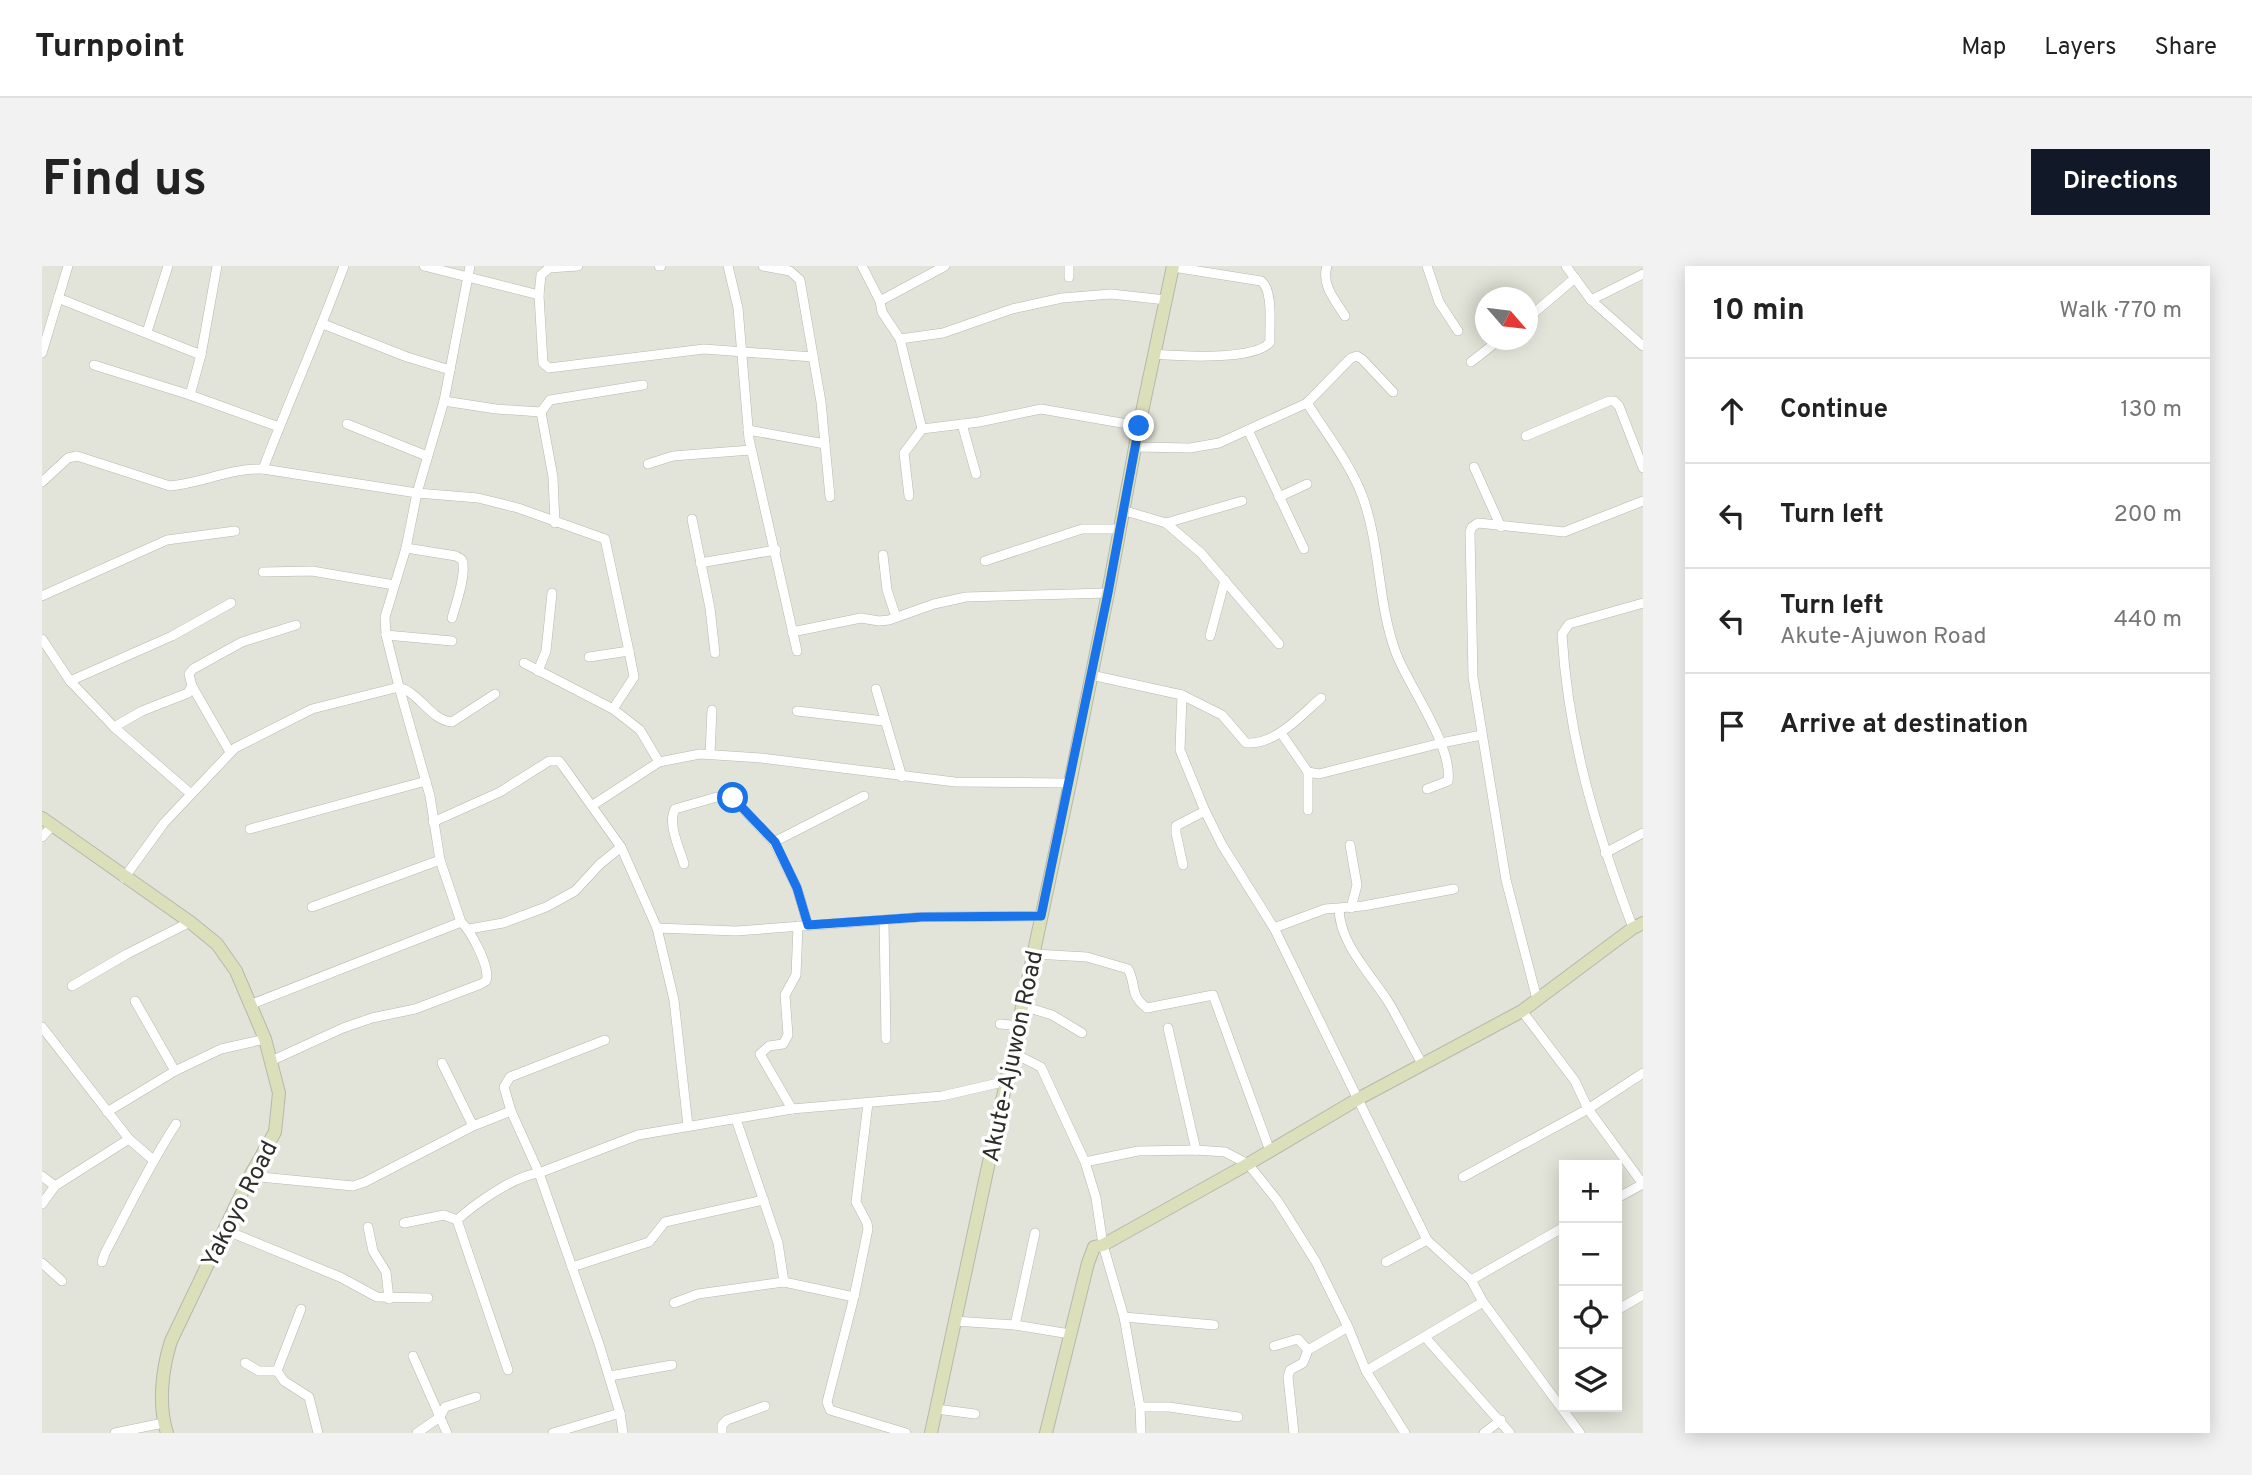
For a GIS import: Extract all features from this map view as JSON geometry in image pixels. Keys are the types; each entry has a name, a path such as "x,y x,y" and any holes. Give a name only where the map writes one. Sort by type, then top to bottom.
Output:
{"main road":[{"name":"Akute-Ajuwon Road","path":"931,1433 1020,1026 1173,266"},
{"name":"Yakoyo Road","path":"47,822 190,922 210,937 227,956 252,1004 265,1039 279,1093 275,1132 250,1176 171,1341 163,1365 165,1428"},
{"path":"1046,1433 1090,1254 1094,1247 1103,1245 1358,1100 1522,1011 1638,925"}],"street":[{"path":"42,354 68,266"},
{"path":"147,332 168,266"},
{"path":"190,395 201,355 217,266"},
{"path":"263,469 344,266"},
{"path":"424,266 539,295"},
{"path":"271,1062 343,1028 372,1018 415,1009 486,981 487,971 469,929 461,922 440,860 430,796 399,687 386,635 385,617 444,401 470,266"},
{"path":"578,266 549,268 541,275 539,295 543,363 549,368 704,349 813,357"},
{"path":"727,266 736,296 751,450 776,550 797,652"},
{"path":"763,266 790,271 800,280 821,402 830,497"},
{"path":"862,266 880,301 881,312 900,339 922,429"},
{"path":"880,301 945,266"},
{"path":"1069,266 1069,277"},
{"path":"1154,354 1189,357 1251,352 1266,347 1270,342 1269,295 1266,285 1261,281 1173,266"},
{"path":"1326,266 1326,285 1345,316"},
{"path":"1427,266 1439,302 1458,331"},
{"path":"1566,266 1591,300 1643,346"},
{"path":"1591,300 1643,274"},
{"path":"1538,309 1575,278"},
{"path":"900,339 943,333 1012,309 1062,298 1111,293 1166,300"},
{"path":"58,298 201,355"},
{"path":"323,324 407,357 450,370"},
{"path":"1471,362 1486,350"},
{"path":"1135,447 1200,447 1219,443 1307,403 1351,358 1357,356 1363,359 1392,392"},
{"path":"94,365 279,427"},
{"path":"555,523 553,477 541,412 550,400 643,385"},
{"path":"444,401 541,412"},
{"path":"1526,436 1614,401 1619,406 1643,468"},
{"path":"1307,403 1346,463 1362,496 1375,542 1376,563 1392,641 1441,743 1448,781 1427,789"},
{"path":"909,496 904,453 922,429 1041,409 1139,426"},
{"path":"347,424 427,456"},
{"path":"962,424 976,474"},
{"path":"748,430 824,444"},
{"path":"1248,430 1304,550"},
{"path":"648,464 673,456 751,450"},
{"path":"42,482 68,458 77,456 170,486 184,485 248,468 263,469 417,493 478,498 518,508 605,539 634,677 613,709"},
{"path":"1474,467 1501,527"},
{"path":"1279,497 1307,484"},
{"path":"1537,999 1506,880 1473,677 1470,532 1478,523 1564,532 1643,500"},
{"path":"1166,523 1242,501"},
{"path":"1122,510 1166,523 1201,553 1279,644"},
{"path":"691,519 710,608 715,653"},
{"path":"985,561 1082,529 1119,529"},
{"path":"42,596 160,542 235,531"},
{"path":"406,548 461,559 462,576 452,618"},
{"path":"700,563 776,550"},
{"path":"883,555 887,590 896,618"},
{"path":"263,572 312,571 394,585"},
{"path":"1210,636 1225,580"},
{"path":"538,671 546,651 552,593"},
{"path":"792,632 861,618 879,621 896,618 934,604 966,597 1108,593"},
{"path":"70,681 172,636 231,603"},
{"path":"1638,925 1605,853 1591,808 1564,681 1562,634 1569,624 1642,605"},
{"path":"230,752 192,686 189,674 193,669 242,642 296,625"},
{"path":"386,635 452,641"},
{"path":"42,639 70,681 114,727 191,793"},
{"path":"589,657 629,651"},
{"path":"524,663 613,709 640,730 659,762"},
{"path":"1091,675 1182,695 1222,715 1246,743 1253,744 1281,733 1321,698"},
{"path":"114,727 142,711 188,692 192,686"},
{"path":"124,877 164,823 230,752 312,709 399,687 410,690 438,716 452,722 495,694"},
{"path":"876,689 902,776"},
{"path":"1182,695 1180,750 1205,811 1222,845 1275,928 1427,1240 1471,1280 1483,1302 1580,1433"},
{"path":"710,754 712,709"},
{"path":"797,711 884,721"},
{"path":"1281,733 1308,772 1308,810"},
{"path":"1308,772 1319,774 1482,735"},
{"path":"593,805 659,762 710,754 955,782 1070,783"},
{"path":"433,822 500,792 554,760 563,766 621,847 657,928 674,1000 688,1126"},
{"path":"250,829 426,781"},
{"path":"775,842 864,796"},
{"path":"684,864 671,815 680,806 717,797 733,798 775,842 797,888 803,925 796,975 785,995 788,1035 783,1044 769,1046 760,1054 792,1109"},
{"path":"1183,865 1176,826 1205,811"},
{"path":"42,837 47,822"},
{"path":"1605,853 1643,833"},
{"path":"1350,845 1357,885 1351,908"},
{"path":"469,929 503,923 575,891 600,864 621,847"},
{"path":"312,907 440,860"},
{"path":"1275,928 1325,909 1351,908 1454,889"},
{"path":"1339,909 1339,920 1348,941 1388,1003 1423,1065"},
{"path":"657,928 736,931 884,920 1041,916"},
{"path":"884,920 886,1039"},
{"path":"72,986 190,922"},
{"path":"252,1004 461,922"},
{"path":"1034,954 1087,957 1128,969 1134,995 1137,1001 1147,1008 1213,995 1270,1152"},
{"path":"135,1001 175,1070"},
{"path":"1023,1006 1052,1015 1082,1033"},
{"path":"1522,1011 1575,1080 1588,1109 1642,1182 1622,1195"},
{"path":"1000,1024 1020,1026"},
{"path":"42,1027 129,1139 152,1159"},
{"path":"1168,1028 1196,1150"},
{"path":"107,1112 175,1070 222,1049 265,1039"},
{"path":"605,1040 510,1077 504,1087 511,1111 539,1173 610,1376 623,1433"},
{"path":"1013,1053 1041,1066 1085,1162 1096,1198 1103,1245 1124,1317 1140,1408 1141,1433"},
{"path":"442,1063 472,1126"},
{"path":"1463,1177 1588,1109 1643,1073"},
{"path":"457,1220 467,1211 530,1174 539,1173 638,1135 792,1109 942,1096 1007,1081"},
{"path":"868,1103 856,1202 868,1229 827,1402 830,1410 906,1433"},
{"path":"250,1176 353,1186 472,1126 511,1111"},
{"path":"737,1119 778,1243 784,1282"},
{"path":"102,1262 104,1253 152,1159 176,1124"},
{"path":"42,1204 55,1186 129,1139"},
{"path":"1085,1162 1138,1151 1196,1150 1225,1152 1248,1164 1277,1200 1316,1262 1366,1371 1405,1433"},
{"path":"42,1175 55,1186"},
{"path":"572,1267 649,1242 665,1223 764,1200"},
{"path":"404,1223 444,1216 457,1220"},
{"path":"457,1220 508,1370"},
{"path":"368,1227 373,1251 388,1280 389,1299"},
{"path":"225,1230 340,1277 366,1293 389,1299 428,1298"},
{"path":"1471,1280 1559,1230"},
{"path":"1015,1325 1035,1233"},
{"path":"1386,1262 1427,1240"},
{"path":"42,1263 62,1280"},
{"path":"674,1303 698,1294 784,1282 854,1297"},
{"path":"1622,1307 1643,1295"},
{"path":"1366,1371 1483,1302"},
{"path":"277,1371 301,1309"},
{"path":"1124,1317 1214,1325"},
{"path":"954,1321 1015,1325 1070,1334"},
{"path":"1294,1433 1290,1370 1303,1363 1308,1350 1348,1327"},
{"path":"1425,1337 1510,1433"},
{"path":"1274,1346 1298,1339 1308,1350"},
{"path":"413,1356 447,1433"},
{"path":"245,1363 259,1371 277,1371"},
{"path":"610,1376 672,1365"},
{"path":"277,1371 284,1381 309,1396 318,1433"},
{"path":"417,1433 440,1417 445,1407 476,1397"},
{"path":"722,1433 722,1425 727,1420 765,1406"},
{"path":"1140,1408 1169,1407 1238,1417"},
{"path":"936,1409 975,1414"},
{"path":"553,1433 620,1413"},
{"path":"1484,1433 1501,1420"},
{"path":"116,1433 165,1428"}],"route":[{"path":"733,798 775,842 797,888 808,925 922,917 1041,916 1070,783 1139,426"}]}
